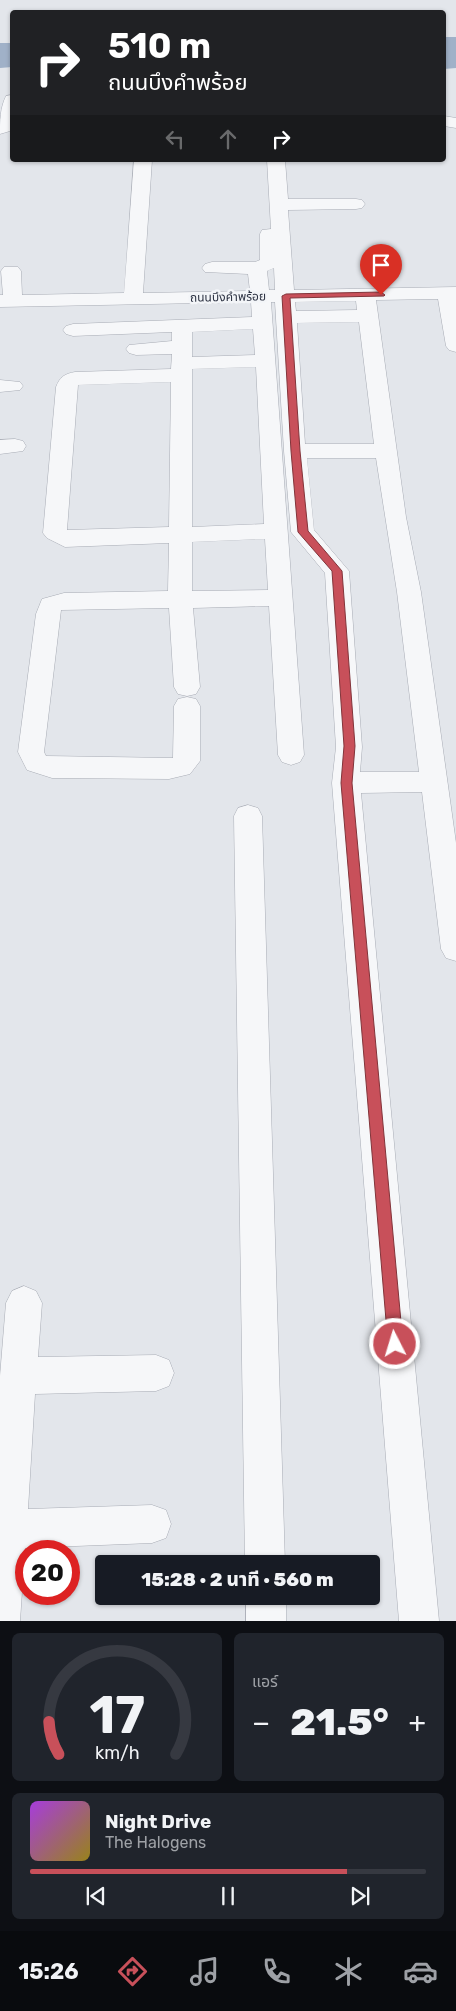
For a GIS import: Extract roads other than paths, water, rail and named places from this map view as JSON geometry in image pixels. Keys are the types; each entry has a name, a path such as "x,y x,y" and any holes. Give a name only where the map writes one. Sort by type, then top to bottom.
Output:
{"street":[{"path":"0,129 4,127 7,121 10,108"},
{"path":"140,299 143,162"},
{"path":"212,268 257,268 270,263 265,162"},
{"path":"276,162 279,205 274,308 264,361 291,755"},
{"path":"279,205 356,204"},
{"path":"140,299 156,209"},
{"path":"257,268 274,308 295,451 303,532 337,571 349,746 346,783 419,1621"},
{"path":"6,301 11,272"},
{"path":"276,531 65,539 55,533 66,387 69,380 182,353 274,308 366,306 451,294 456,346"},
{"name":"ถนนบึงคำพร้อย","path":"6,301 140,299 274,308"},
{"path":"366,306 386,451 409,592 456,949"},
{"path":"73,330 182,353"},
{"path":"136,350 264,361"},
{"path":"182,353 180,599 187,696 187,760 181,767 169,769 52,768 36,763 31,752 48,614 51,605 64,601 180,599 280,598"},
{"path":"295,451 386,451"},
{"path":"346,783 434,782"},
{"path":"248,816 265,1555"},
{"path":"0,1620 24,1303"},
{"path":"18,1376 156,1373"},
{"path":"7,1529 152,1524"},
{"path":"266,1605 266,1621"}],"water":[{"path":"446,37 456,37 456,68 446,69"},
{"path":"0,43 10,43 10,67 0,68"}]}
